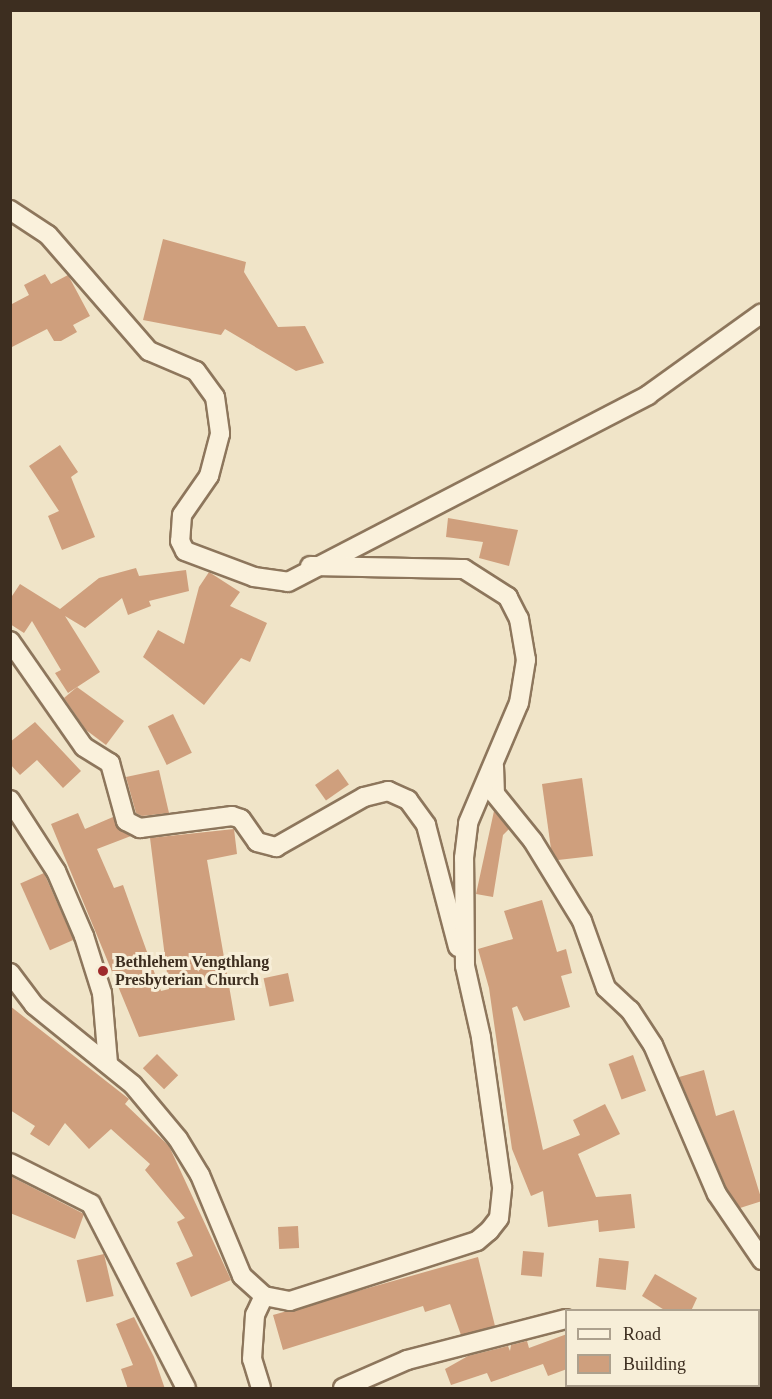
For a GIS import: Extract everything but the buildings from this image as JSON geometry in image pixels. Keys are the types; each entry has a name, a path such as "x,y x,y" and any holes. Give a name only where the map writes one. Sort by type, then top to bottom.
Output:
{"street":[{"path":"10,210 48,235 149,351 196,371 215,397 220,434 209,477 182,515 180,541 185,551 254,577 288,582 296,582 310,566 519,466 648,395 762,313"},
{"path":"310,566 464,569 491,581 508,597 519,619 526,660 519,703 468,823 465,966"},
{"path":"10,641 84,747 110,763 126,821 141,828 232,816 241,819 257,842 276,847 364,796 388,791 408,800 426,825 465,966 481,1037 500,1175 499,1218 477,1241 290,1301 264,1296 242,1276 190,1157 108,1063 34,1005 10,973"},
{"path":"494,761 495,794 533,841 582,921 606,988 630,1010 653,1045 717,1194 762,1260"},
{"path":"10,800 56,871 84,936 102,993 108,1063"},
{"path":"10,1163 91,1204 186,1389"},
{"path":"261,1389 252,1359 255,1315 264,1296"},
{"path":"343,1389 407,1360 565,1320"}],"place":[{"name":"Bethlehem Vengthlang Presbyterian Church","path":"103,971"}]}
